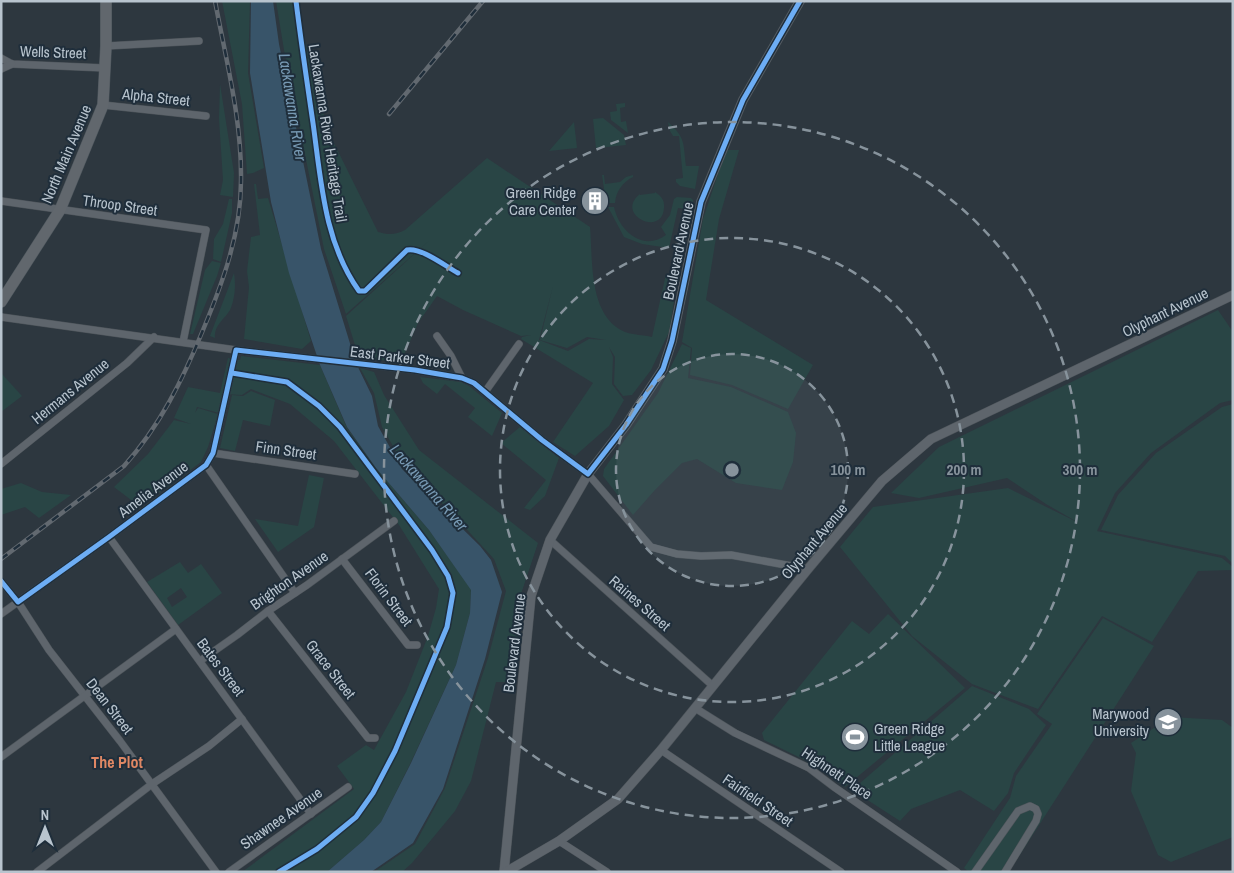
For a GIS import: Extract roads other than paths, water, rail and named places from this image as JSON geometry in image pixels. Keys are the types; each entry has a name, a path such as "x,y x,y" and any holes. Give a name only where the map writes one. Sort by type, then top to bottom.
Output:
{"main road":[{"name":"North Main Avenue","path":"1,302 60,210 103,105 106,1"}],"street":[{"name":"Boulevard Avenue","path":"505,872 531,596 550,540 588,474 626,425 663,368 672,341 701,202 742,100 800,1"},
{"name":"Wells Street","path":"106,46 199,42"},
{"name":"Wells Street","path":"1,58 12,64 105,68"},
{"path":"1,70 12,64"},
{"name":"Alpha Street","path":"103,105 206,116"},
{"name":"Throop Street","path":"1,201 206,230 183,342"},
{"name":"Olyphant Avenue","path":"505,872 559,841 618,799 661,750 882,481 931,440 1233,295"},
{"name":"East Parker Street","path":"1,317 236,350 392,367 462,378 474,383 542,440 588,474 651,547 676,554 701,556 731,555 808,569"},
{"path":"437,336 451,356 462,378"},
{"name":"Hermans Avenue","path":"1,464 127,363 154,337"},
{"path":"485,392 519,344"},
{"name":"Amelia Avenue","path":"1,614 206,465 213,453 236,350"},
{"name":"Finn Street","path":"213,453 355,474"},
{"path":"206,465 295,593"},
{"name":"Brighton Avenue","path":"200,661 394,521"},
{"name":"Bates Street","path":"109,537 311,814"},
{"name":"Raines Street","path":"550,540 714,686"},
{"name":"Florin Street","path":"342,559 408,645 417,645"},
{"name":"Dean Street","path":"1,581 18,602 48,650 86,696 216,872"},
{"name":"Grace Street","path":"268,611 368,738 375,738"},
{"path":"1,757 176,629"},
{"name":"Highnett Place","path":"694,708 735,733 809,768 834,788 957,872"},
{"path":"37,872 152,784 209,746 242,719"},
{"name":"Fairfield Street","path":"661,750 841,872"},
{"name":"Shawnee Avenue","path":"229,872 348,787"},
{"path":"975,872 1018,811 1030,806 1036,809 1038,814 1036,822 1005,872"},
{"path":"559,841 607,872"}],"water":[{"path":"251,1 273,1 279,44 321,249 356,363 372,396 378,426 402,469 480,546 491,560 502,592 485,659 443,789 413,843 371,872 327,872 364,840 381,822 411,763 456,665 470,613 471,590 429,530 376,468 347,427 320,365 289,273 271,202 250,73"}],"railway":[{"path":"1,559 124,466 137,451 160,418 179,384 217,294 230,257 238,219 241,158 236,113 215,1"},
{"path":"389,114 483,1"}],"place":[{"name":"Green Ridge Care Center","path":"595,201"},
{"name":"Marywood University","path":"1168,722"},
{"name":"Green Ridge Little League","path":"855,737"}],"district":[{"name":"The Plot","path":"117,762"}],"water label":[{"name":"Lackawanna River","path":"293,107"},
{"name":"Lackawanna River","path":"429,487"}]}
